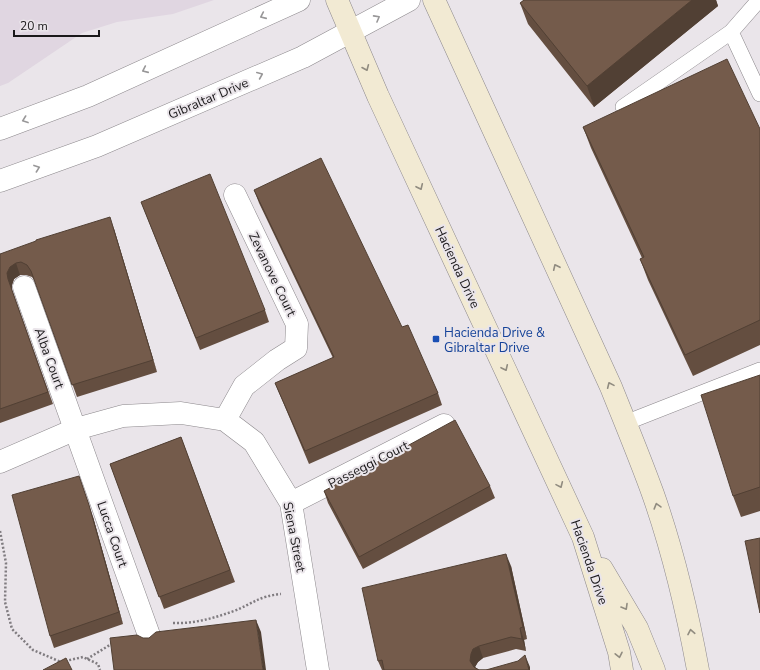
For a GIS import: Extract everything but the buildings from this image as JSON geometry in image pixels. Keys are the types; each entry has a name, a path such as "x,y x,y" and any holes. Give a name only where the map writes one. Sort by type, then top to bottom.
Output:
{"main road":[{"name":"Hacienda Drive","path":"337,0 378,96 584,537 619,652 622,670"},
{"path":"434,0 611,386 653,494 685,603 698,670"},
{"path":"584,537 637,628 654,670"}],"street":[{"path":"0,129 88,96 299,0"},
{"name":"Gibraltar Drive","path":"0,181 97,146 304,57 410,0"},
{"name":"Zevanove Court","path":"225,420 244,386 277,360 296,348 297,324 235,194"},
{"name":"Alba Court","path":"24,287 76,430"},
{"name":"Siena Street","path":"0,462 76,430 123,416 181,413 225,420 254,442 291,503 318,670"},
{"name":"Passeggi Court","path":"291,503 444,425"},
{"name":"Lucca Court","path":"76,430 147,629"}],"lane":[{"path":"623,107 731,32 759,0"},
{"path":"731,32 760,94"},
{"path":"625,423 760,370"}],"path":[{"path":"0,531 6,563 4,602 12,629 33,650 61,662 83,657 98,664 100,670"},
{"path":"87,659 116,642 147,629 190,624 235,611 266,596 305,592"}],"shaded area":[{"path":"0,0 214,0 173,14 117,22 82,33 8,83 0,86"}],"place":[{"name":"Hacienda Drive & Gibraltar Drive","path":"436,339"}]}
